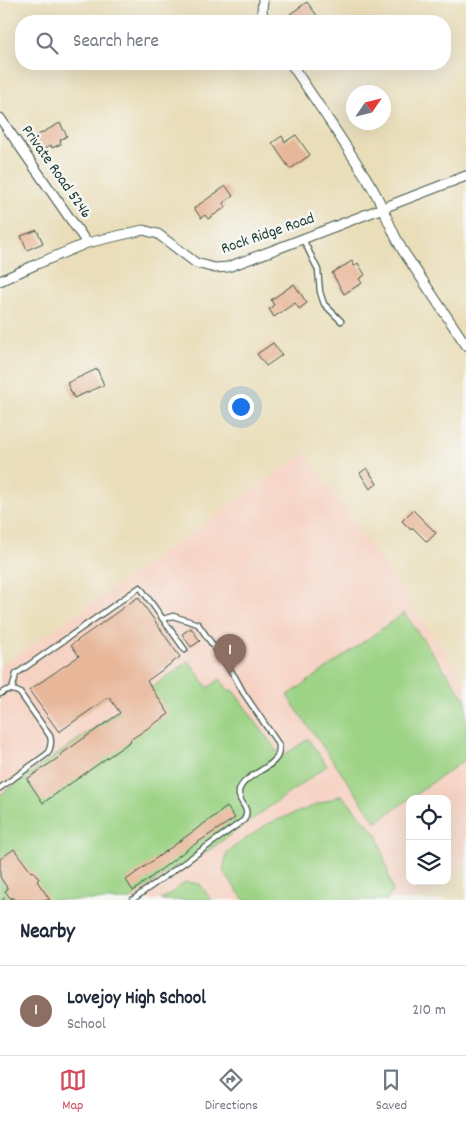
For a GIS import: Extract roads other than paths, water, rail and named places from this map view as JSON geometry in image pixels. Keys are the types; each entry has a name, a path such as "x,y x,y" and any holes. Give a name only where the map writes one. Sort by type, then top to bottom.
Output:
{"street":[{"path":"263,0 263,15"},
{"path":"294,70 337,130 374,190 395,238 466,345"},
{"name":"Private Road 5246","path":"0,118 87,243"},
{"name":"Rock Ridge Road","path":"0,281 87,243 143,230 158,234 196,262 215,268 228,266 466,176"}],"lane":[{"path":"303,239 318,270 320,292 324,304 341,321"},
{"path":"12,690 16,674 140,587 185,650"},
{"path":"132,900 244,820 247,815 240,799 239,790 246,781 275,760 279,745 198,624 174,616 163,619"},
{"path":"0,694 5,690 20,693 50,736 51,746 47,754 0,788"}],"place":[{"name":"Lovejoy High School","path":"230,675"}]}
